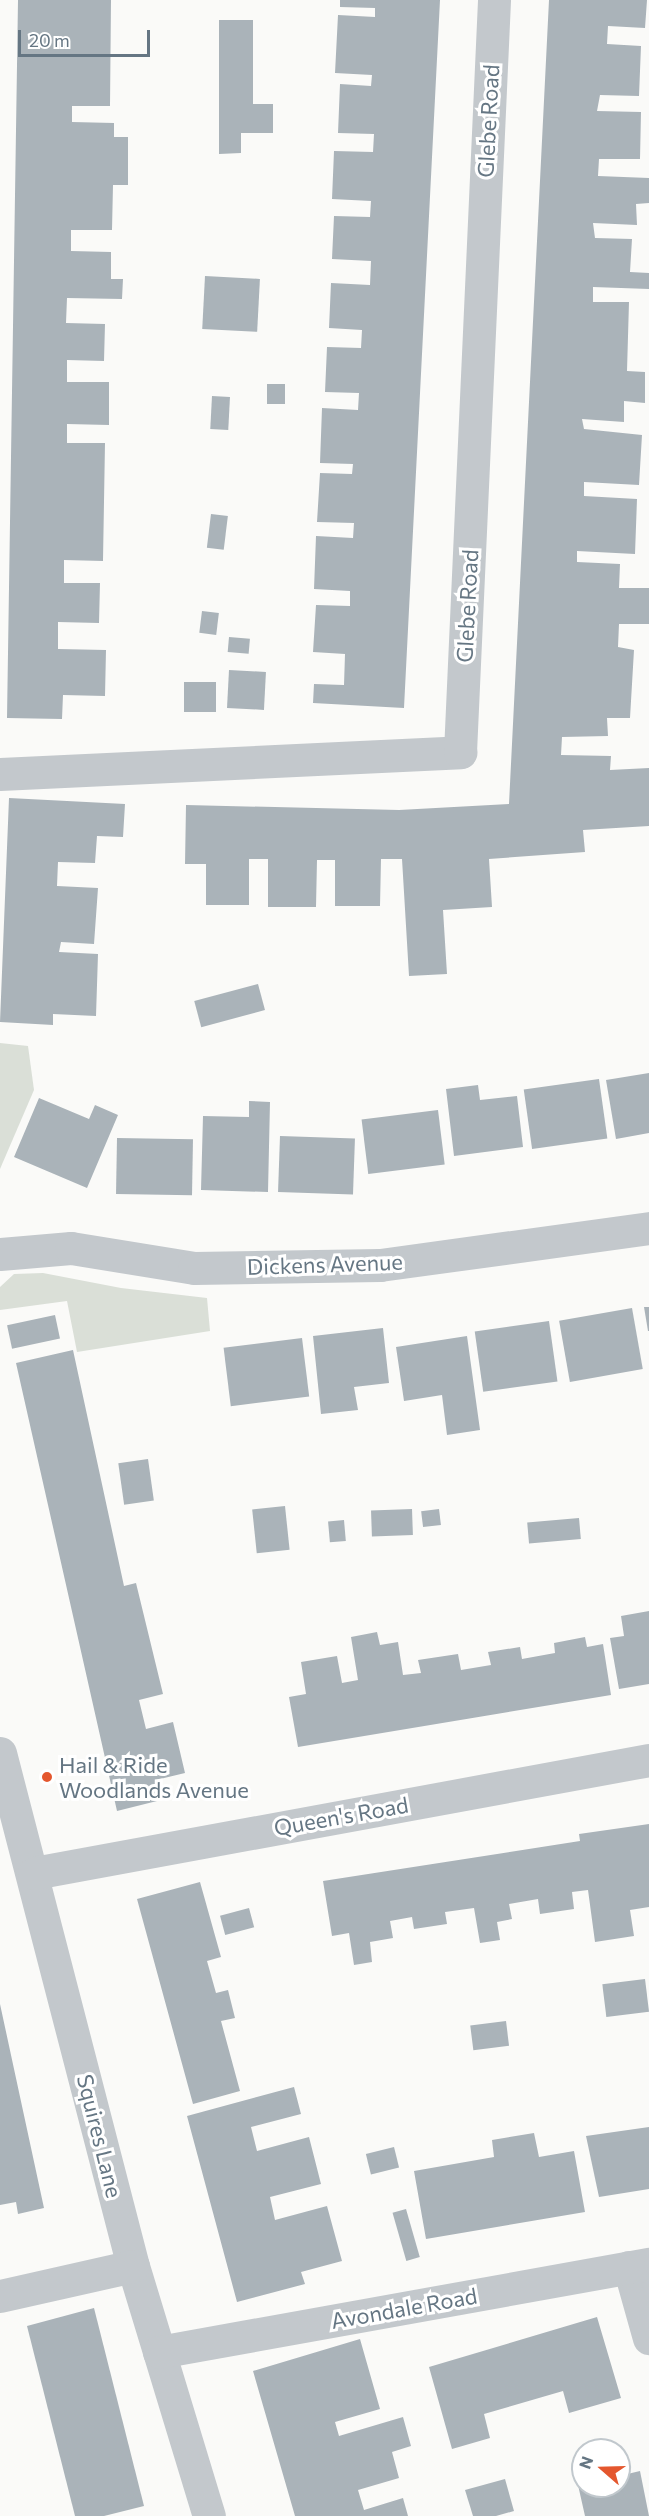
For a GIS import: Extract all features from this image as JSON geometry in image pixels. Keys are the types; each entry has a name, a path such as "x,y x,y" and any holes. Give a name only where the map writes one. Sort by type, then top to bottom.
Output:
{"street":[{"name":"Glebe Road","path":"0,774 460,752 494,0"},
{"name":"Dickens Avenue","path":"0,1254 71,1248 194,1268 380,1265 649,1228"},
{"name":"Queen's Road","path":"34,1873 649,1760"},
{"name":"Squires Lane","path":"1,1762 34,1873 132,2266 209,2516"},
{"path":"0,2296 132,2266"},
{"path":"639,2266 649,2338"},
{"name":"Avondale Road","path":"159,2352 639,2266"}],"shaded area":[{"path":"0,1043 28,1046 34,1090 0,1169"},
{"path":"43,1273 121,1288 207,1298 210,1331 77,1352 67,1301 0,1310 0,1287 14,1274"}],"building":[{"path":"18,0 111,0 110,106 72,106 72,122 114,123 114,137 128,137 128,185 113,185 112,230 71,230 71,251 111,252 111,279 123,279 122,299 67,298 66,323 105,324 104,361 67,360 67,382 109,382 109,425 67,424 67,443 105,443 103,561 64,560 64,583 100,583 99,623 58,622 58,649 106,650 105,696 63,695 62,719 7,718"},
{"path":"340,0 440,0 404,708 313,703 314,684 344,685 345,654 313,652 316,605 350,606 350,591 314,589 316,536 353,538 354,523 317,522 320,473 352,474 353,464 320,463 322,408 358,410 359,393 325,392 327,347 361,348 362,330 329,328 331,283 370,285 371,261 332,259 334,216 370,217 371,201 332,199 334,151 373,152 374,134 338,133 340,84 371,86 372,75 335,73 338,15 375,17 375,8 340,7"},
{"path":"549,0 647,0 645,28 608,26 607,44 641,46 639,96 600,95 597,111 641,112 640,159 599,159 598,176 649,178 649,203 636,204 637,225 593,223 595,238 632,239 630,272 649,273 649,289 593,287 593,302 629,302 627,371 645,372 645,403 624,401 624,422 582,419 584,429 642,435 639,485 584,482 584,496 637,499 635,554 577,551 577,562 620,564 619,588 649,588 649,624 619,624 618,647 634,650 630,718 607,718 608,736 562,737 561,755 611,756 610,770 649,768 649,826 583,830 585,852 489,859 492,907 443,910 447,974 409,976 402,859 381,859 380,906 335,906 335,860 317,860 316,907 268,907 268,859 249,859 249,905 206,905 206,864 185,864 186,805 399,810 509,804"},
{"path":"219,20 253,20 253,104 273,104 273,133 241,133 241,153 219,154"},
{"path":"205,276 260,279 257,332 202,329"},
{"path":"267,384 285,384 285,404 267,404"},
{"path":"212,396 230,397 228,430 210,429"},
{"path":"211,514 228,516 224,550 207,548"},
{"path":"202,611 219,613 216,635 199,633"},
{"path":"229,637 250,639 249,654 228,652"},
{"path":"229,670 266,672 264,710 227,708"},
{"path":"184,682 216,682 216,712 184,712"},
{"path":"9,798 125,804 123,837 97,836 95,863 58,862 57,886 98,888 94,944 61,942 59,952 98,954 96,1016 53,1014 53,1025 0,1022"},
{"path":"258,984 265,1010 201,1027 194,1001"},
{"path":"649,1073 649,1133 616,1139 606,1080"},
{"path":"599,1079 607,1138 532,1149 524,1090"},
{"path":"478,1085 480,1100 517,1096 523,1147 454,1156 446,1089"},
{"path":"39,1098 89,1119 95,1105 118,1115 87,1188 14,1157"},
{"path":"249,1101 270,1102 268,1192 201,1190 203,1116 249,1117"},
{"path":"438,1110 445,1165 368,1174 362,1119"},
{"path":"280,1136 355,1139 353,1195 278,1192"},
{"path":"117,1138 193,1139 192,1195 116,1194"},
{"path":"644,1307 649,1307 649,1331 648,1331"},
{"path":"632,1308 643,1369 570,1382 559,1321"},
{"path":"55,1315 60,1338 12,1349 7,1325"},
{"path":"549,1321 557,1381 483,1392 475,1331"},
{"path":"383,1328 389,1383 354,1387 358,1410 321,1414 313,1336"},
{"path":"467,1336 480,1430 447,1435 442,1395 404,1401 396,1347"},
{"path":"302,1338 309,1397 231,1406 224,1348"},
{"path":"73,1350 124,1586 136,1583 163,1694 139,1700 146,1729 173,1722 185,1773 160,1779 165,1799 117,1811 16,1363"},
{"path":"148,1459 154,1501 124,1505 118,1463"},
{"path":"285,1506 290,1550 257,1553 252,1509"},
{"path":"412,1509 413,1535 372,1536 371,1510"},
{"path":"439,1509 441,1525 423,1527 421,1511"},
{"path":"579,1518 581,1539 529,1543 527,1523"},
{"path":"344,1520 346,1541 330,1542 328,1521"},
{"path":"649,1611 649,1684 619,1689 610,1638 624,1636 621,1616"},
{"path":"377,1632 380,1645 398,1642 403,1675 421,1673 418,1660 458,1654 461,1670 491,1665 488,1652 520,1647 522,1659 555,1653 554,1643 585,1637 587,1647 603,1644 611,1695 298,1747 289,1697 306,1694 301,1662 337,1656 342,1683 358,1680 351,1637"},
{"path":"649,1824 649,1907 630,1910 634,1936 595,1942 588,1890 572,1892 574,1909 540,1914 538,1899 509,1904 512,1919 497,1922 500,1940 480,1943 474,1908 445,1912 447,1924 414,1929 412,1917 390,1921 393,1938 370,1942 372,1962 354,1965 349,1933 332,1936 323,1881 580,1841 579,1834"},
{"path":"200,1882 221,1957 207,1961 216,1993 228,1990 235,2018 221,2021 240,2091 193,2104 137,1899"},
{"path":"249,1908 254,1927 225,1935 220,1916"},
{"path":"645,1979 649,2012 606,2017 602,1984"},
{"path":"0,2004 44,2208 18,2214 16,2202 0,2205"},
{"path":"506,2021 509,2046 473,2050 470,2025"},
{"path":"294,2087 301,2114 251,2127 257,2151 309,2137 321,2184 270,2197 275,2220 327,2206 342,2261 301,2272 305,2284 237,2302 187,2116"},
{"path":"649,2127 649,2189 599,2197 586,2136"},
{"path":"534,2133 539,2157 574,2151 585,2212 426,2239 414,2171 494,2157 492,2140"},
{"path":"394,2147 399,2167 371,2174 366,2154"},
{"path":"406,2209 420,2257 406,2261 393,2213"},
{"path":"94,2308 144,2506 104,2516 75,2516 27,2326"},
{"path":"597,2317 621,2398 569,2413 563,2391 484,2414 490,2438 452,2449 429,2367"},
{"path":"360,2339 380,2409 335,2422 339,2436 403,2417 411,2446 392,2452 399,2478 358,2490 364,2510 403,2498 408,2516 295,2516 253,2371"},
{"path":"640,2471 649,2516 585,2516 581,2498 631,2498 631,2473"},
{"path":"505,2479 514,2511 496,2516 473,2516 465,2490"}],"place":[{"name":"Hail & Ride Woodlands Avenue","path":"47,1777"}]}
